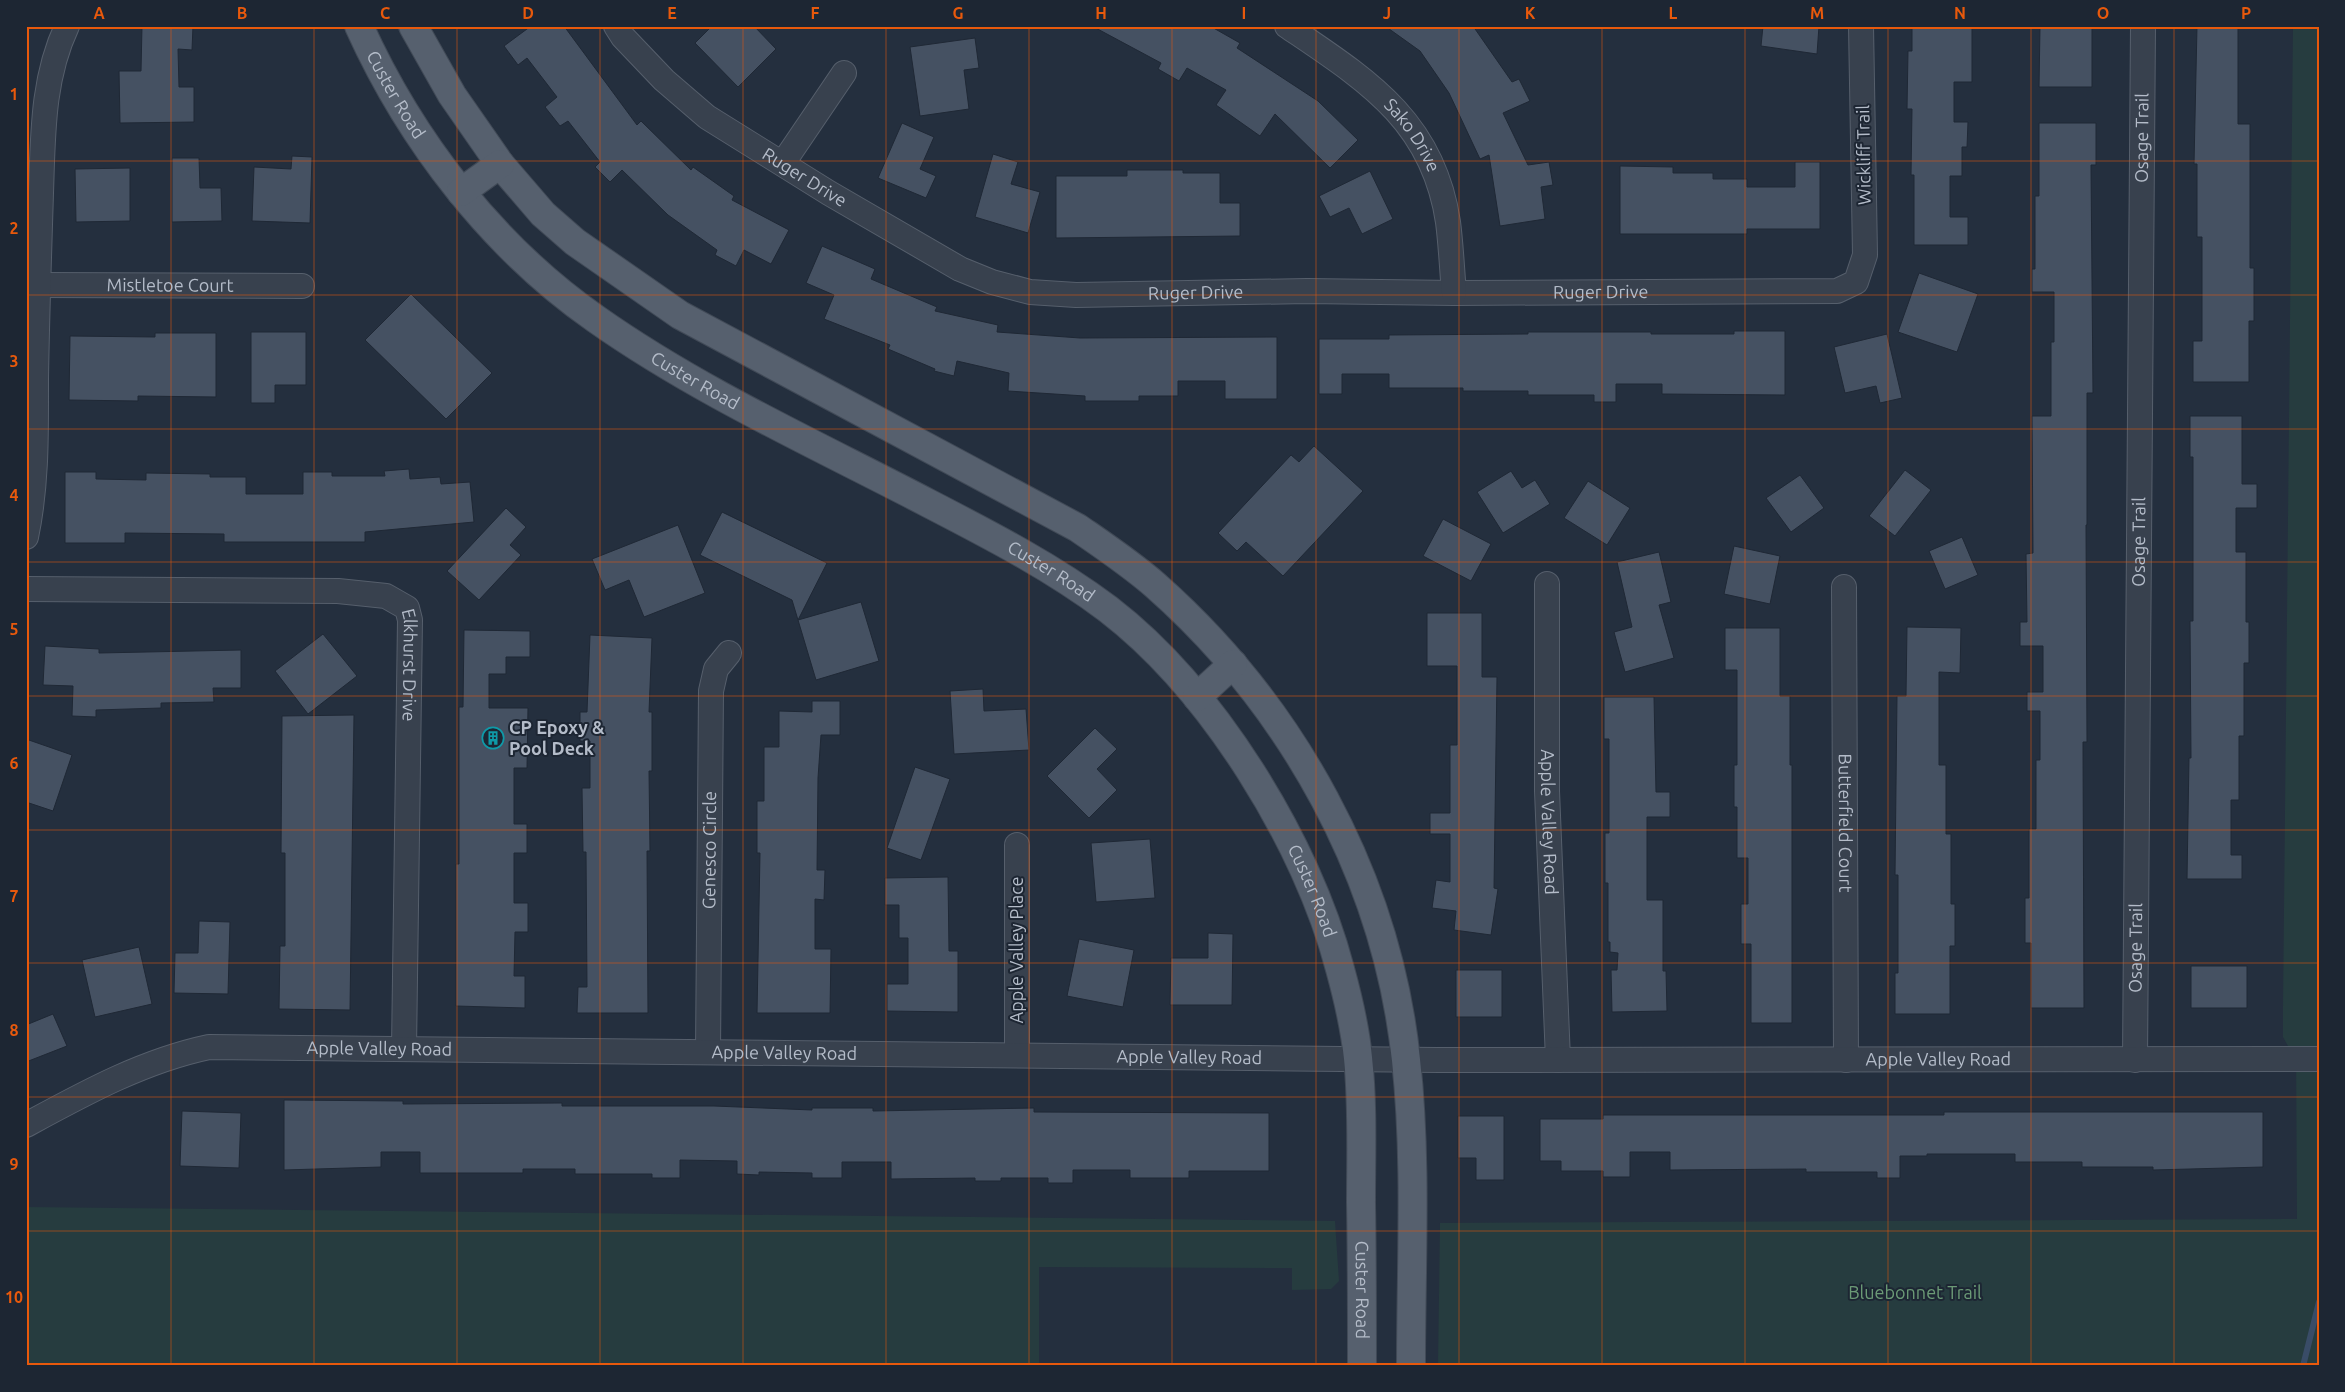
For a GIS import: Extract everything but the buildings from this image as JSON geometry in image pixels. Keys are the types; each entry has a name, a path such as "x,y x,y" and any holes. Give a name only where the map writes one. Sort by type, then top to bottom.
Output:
{"main road":[{"name":"Custer Road","path":"359,26 417,133 460,192 525,262 594,318 675,371 1021,551 1109,610 1155,652 1197,697 1261,786 1286,833 1313,890 1339,964 1358,1058 1361,1134 1362,1366"},
{"path":"413,26 452,95 500,164 543,214 575,242 615,272 680,315 1078,528 1120,557 1155,585 1233,664 1267,706 1301,756 1336,819 1376,917 1387,960 1406,1060 1411,1150 1410,1366"},
{"path":"460,192 500,164"},
{"path":"1197,697 1233,664"}],"street":[{"path":"26,537 32,510 35,470 38,285 44,108 51,71 67,26"},
{"name":"Ruger Drive","path":"616,26 623,37 664,80 707,117 829,193 960,269 992,282 1030,292 1076,295 1307,291 1454,294 1824,292 1837,291 1856,282"},
{"name":"Sako Drive","path":"1287,26 1360,76 1410,125 1439,185 1448,220 1454,294"},
{"name":"Wickliff Trail","path":"1856,282 1865,255 1861,26"},
{"name":"Osage Trail","path":"2135,1060 2143,26"},
{"path":"783,163 844,72"},
{"name":"Mistletoe Court","path":"38,285 302,286"},
{"name":"Apple Valley Road","path":"1548,584 1548,791 1558,1060"},
{"name":"Butterfield Court","path":"1844,587 1846,1060"},
{"name":"Elkhurst Drive","path":"26,589 338,591 386,596 407,608 410,620 404,1049"},
{"name":"Genesco Circle","path":"708,1052 711,691 716,669 729,653"},
{"name":"Apple Valley Place","path":"1016,1055 1018,845"},
{"name":"Apple Valley Road","path":"26,1125 106,1082 178,1054 209,1047 1406,1060 2319,1059"}],"green space":[{"name":"Bluebonnet Trail","path":"2293,26 2319,26 2319,1366 1438,1366 1440,1223 2297,1219 2296,1046 2288,1046 2283,1037"},
{"path":"26,1207 1335,1221 1339,1281 1331,1289 1292,1290 1292,1268 1039,1267 1039,1366 26,1366"}],"waterway":[{"path":"2303,1366 2319,1302"}],"place":[{"name":"CP Epoxy & Pool Deck","path":"493,738"}]}
